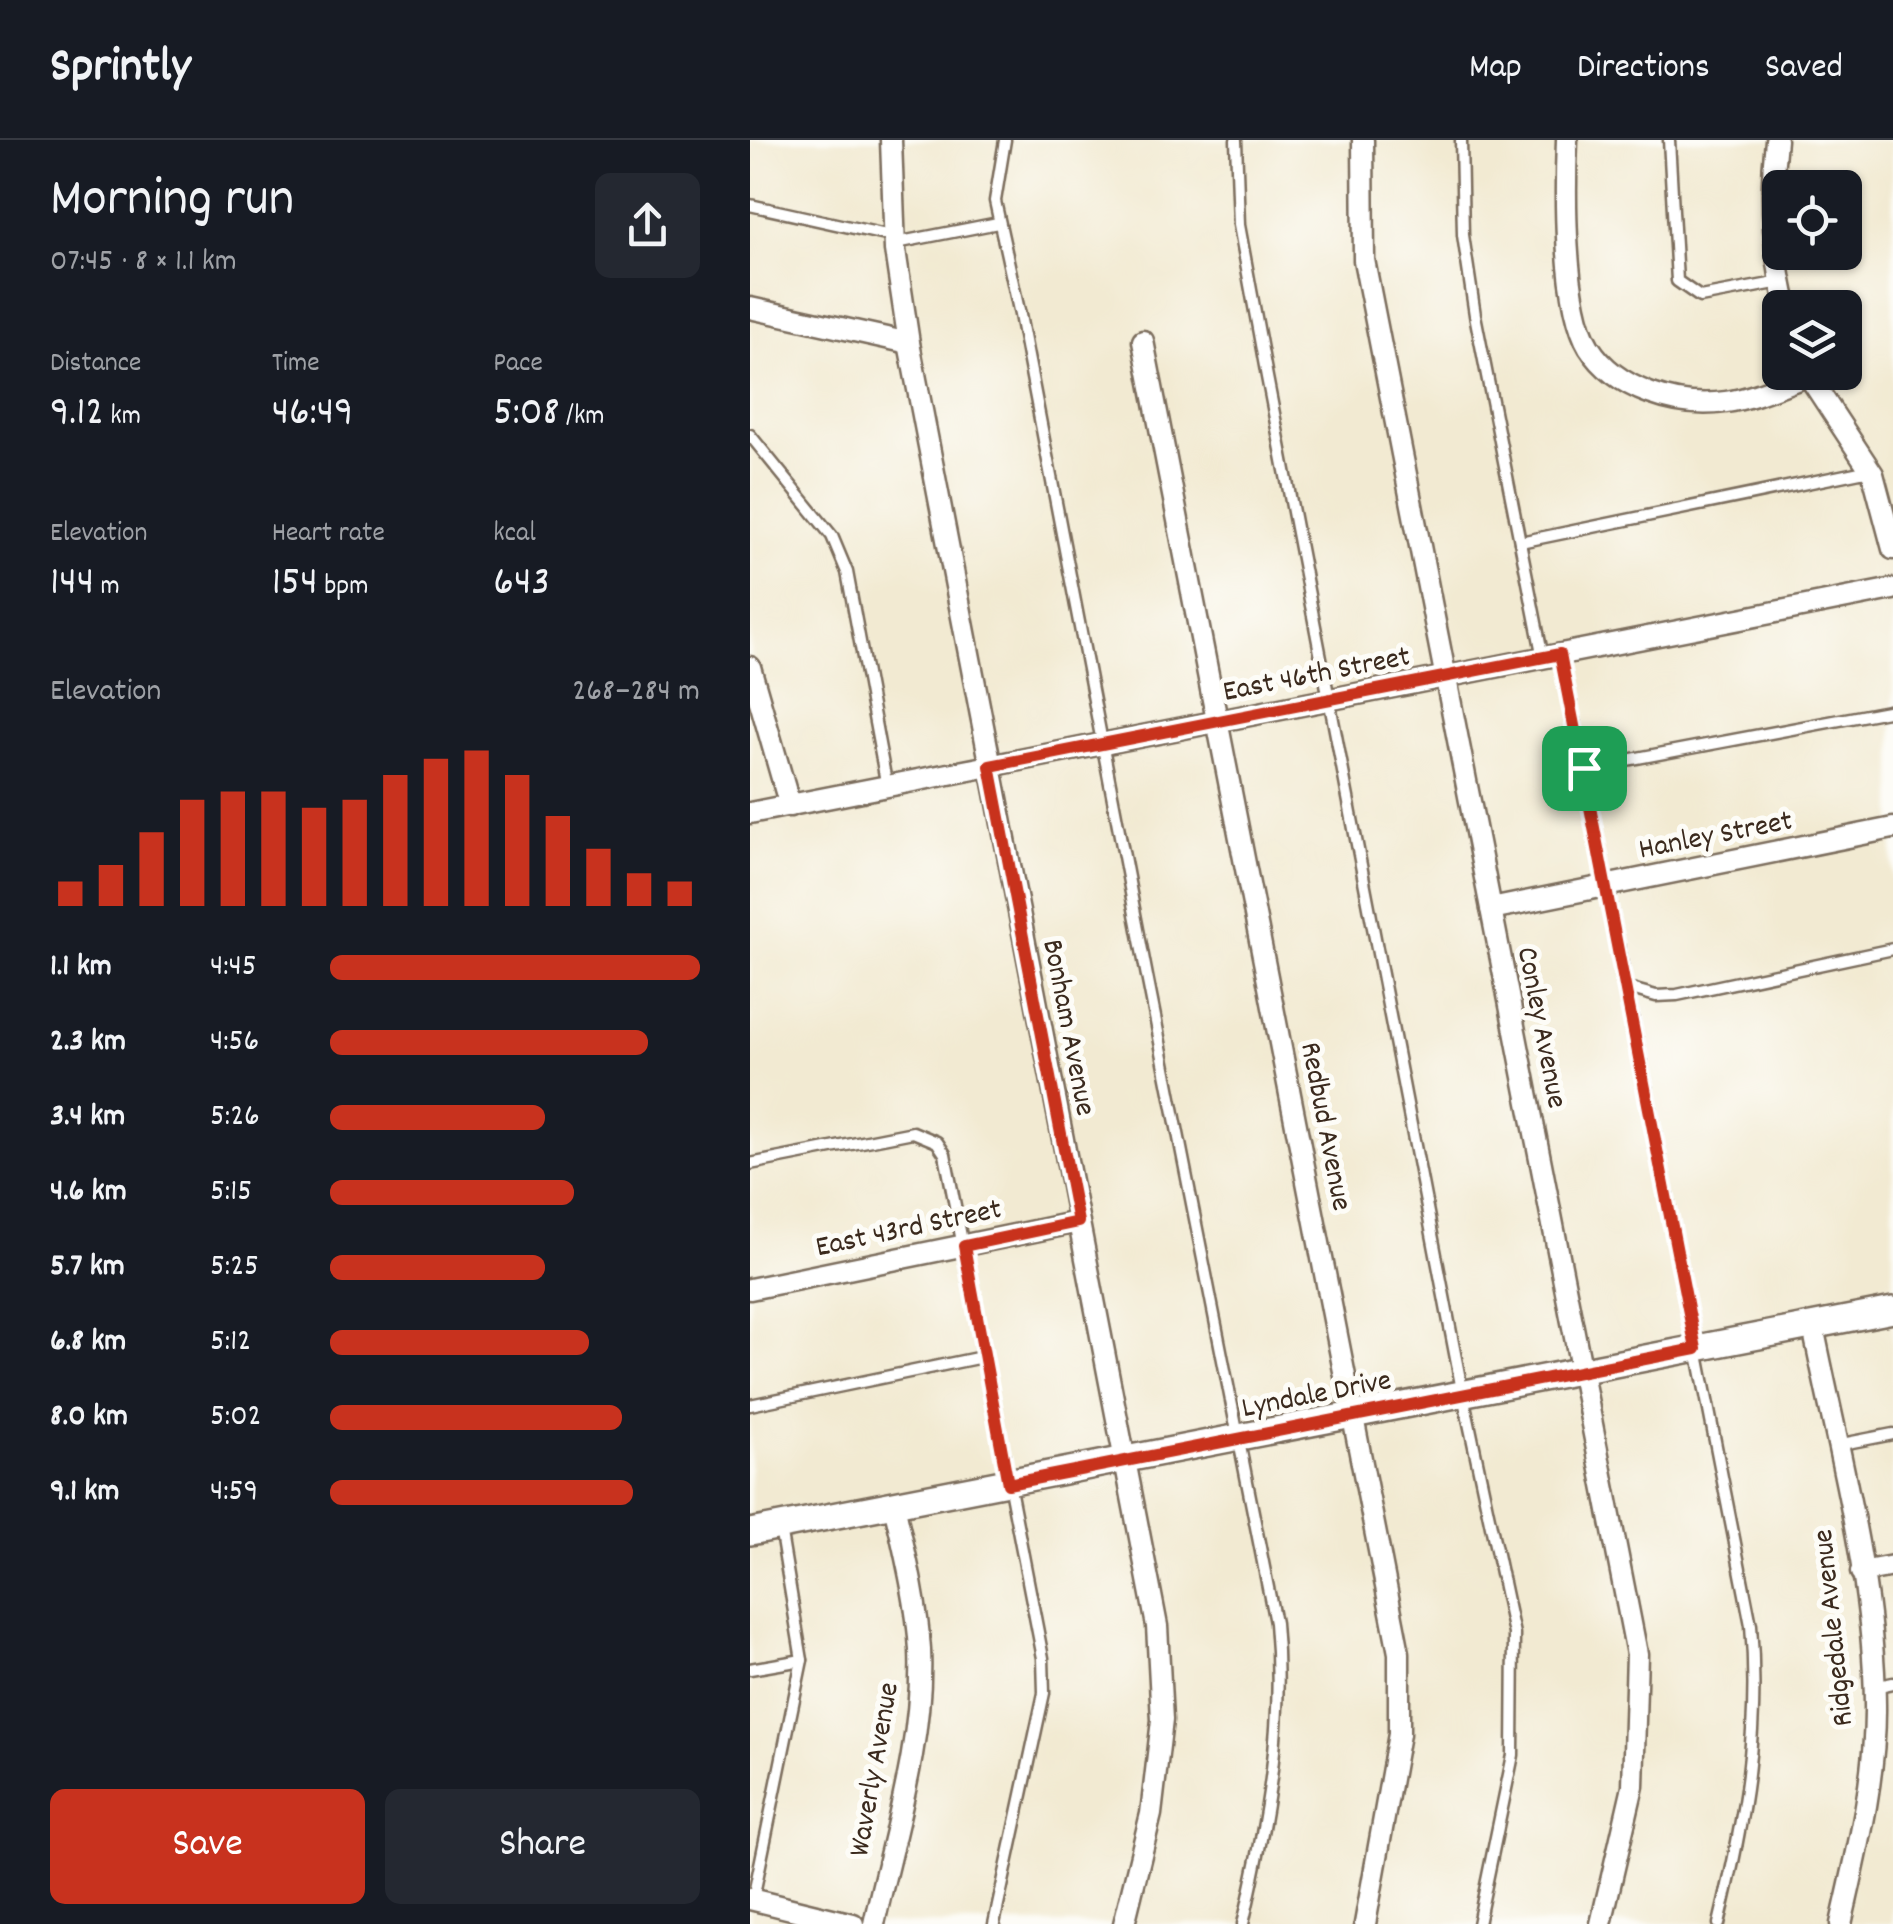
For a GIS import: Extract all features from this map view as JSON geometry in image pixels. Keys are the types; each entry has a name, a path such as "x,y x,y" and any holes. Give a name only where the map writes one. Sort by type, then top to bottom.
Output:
{"street":[{"name":"Bonham Avenue","path":"891,140 895,240 909,343 1158,1626 1162,1720 1151,1814 1124,1924"},
{"name":"Conley Avenue","path":"1363,140 1364,260 1637,1654 1633,1786 1601,1924"},
{"path":"1567,140 1564,218 1576,300 1587,343 1610,369 1654,395 1703,404 1768,390"},
{"path":"1776,140 1771,182 1783,290"},
{"path":"750,308 909,343"},
{"name":"Redbud Avenue","path":"1143,341 1399,1653 1399,1734 1365,1924"},
{"path":"1818,390 1870,470 1893,549"},
{"name":"East 46th Street","path":"750,813 1893,589"},
{"path":"750,667 790,806"},
{"name":"Hanley Street","path":"1491,909 1893,828"},
{"name":"East 43rd Street","path":"750,1290 1078,1222"},
{"name":"Lyndale Drive","path":"750,1532 1893,1310"},
{"name":"Ridgedale Avenue","path":"1813,1326 1883,1685 1864,1822 1841,1924"},
{"name":"Waverly Avenue","path":"874,1924 904,1787 920,1673 916,1612 894,1505"},
{"path":"1861,1572 1893,1566"},
{"path":"752,1899 853,1924"}],"lane":[{"path":"1005,140 995,200 998,224 1100,745 1154,995 1274,1623 1279,1699 1270,1794 1243,1924"},
{"path":"1236,140 1239,226 1463,1396 1514,1634 1510,1785 1478,1924"},
{"path":"1461,140 1465,251 1520,542 1584,768 1754,1654 1750,1789 1719,1924"},
{"path":"1668,140 1677,280 1700,296 1781,282"},
{"path":"750,205 895,240 998,224"},
{"path":"750,435 832,536 847,572 887,787"},
{"path":"1520,542 1870,470"},
{"path":"1584,768 1893,710"},
{"path":"1628,988 1656,996 1676,995 1893,948"},
{"path":"750,1164 870,1138 922,1134 937,1142 945,1154 1043,1658 1044,1694 994,1924"},
{"path":"750,1405 982,1357"},
{"path":"1836,1445 1893,1434"},
{"path":"752,1899 802,1660 780,1526"},
{"path":"750,1669 802,1660"}],"route":[{"path":"1560,654 1584,768 1696,1349 1008,1484 964,1246 1078,1222 990,766 1560,654"}]}
